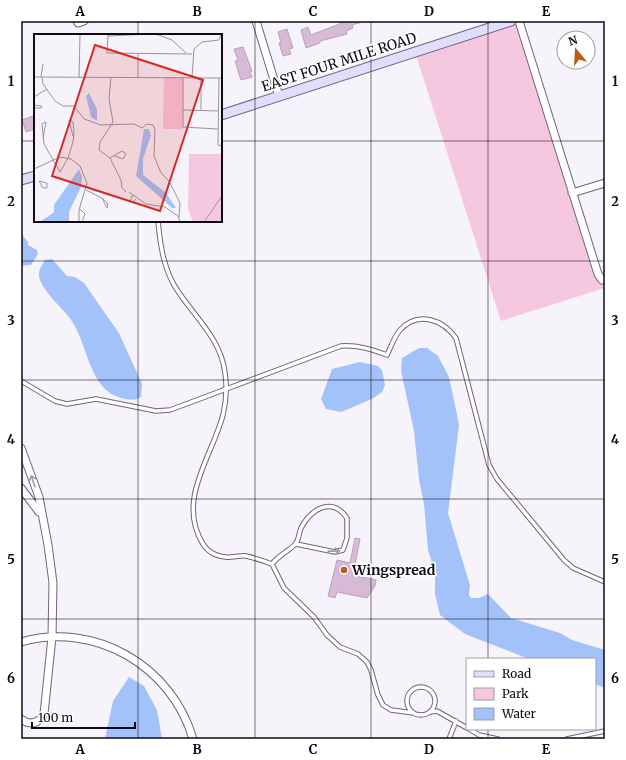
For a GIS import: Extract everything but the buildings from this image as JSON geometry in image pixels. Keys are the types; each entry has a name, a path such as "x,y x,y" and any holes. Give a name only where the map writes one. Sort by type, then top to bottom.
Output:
{"street":[{"path":"256,21 279,96"},
{"name":"EAST FOUR MILE ROAD","path":"222,115 511,21"},
{"path":"519,21 598,274 604,280"},
{"path":"21,180 34,176"},
{"path":"572,193 605,183"},
{"path":"21,448 39,497 53,583 52,637 44,714 42,718 34,723 28,723 21,719"},
{"path":"21,488 41,516"},
{"path":"21,642 52,637 80,638 100,643 120,651 143,665 162,682 175,699 187,720 194,739"}],"lane":[{"path":"158,222 164,261 175,285 207,329 218,349 225,373 222,415 195,488 193,507 197,531 206,548 216,555 231,558 245,556 272,564 284,588 314,617 327,635 340,647 358,654 367,662 383,705 391,710 422,715 437,711 466,727"},
{"path":"21,381 55,401 67,404 96,399 156,411 170,410 341,346 355,345 387,355 401,329 408,324 428,318 438,321 449,328 456,338 489,465 497,479 564,560 573,568 605,582"},
{"path":"272,564 282,553 296,544 303,524 320,508 328,506 338,508 347,518 347,538 343,550 335,552 296,544"},
{"path":"414,714 408,707 407,698 413,690 417,688 426,689 433,695 434,704 430,712"},
{"path":"449,739 456,721"},
{"path":"470,730 479,737 498,739"},
{"path":"567,739 605,731"}],"green space":[{"path":"511,21 519,21 604,288 501,321 415,52"}],"water":[{"path":"21,236 23,236 28,242 28,245 37,250 38,254 31,265 21,266"},
{"path":"52,259 67,276 75,277 84,283 119,333 142,384 141,397 134,400 121,398 111,393 96,377 73,323 46,291 40,280 39,272 42,265 45,260"},
{"path":"419,348 427,348 438,356 449,377 459,425 448,513 470,585 469,595 471,598 479,598 488,594 511,618 560,633 572,640 605,650 605,688 596,684 596,658 526,658 465,634 440,615 435,594 435,572 428,550 424,504 419,480 414,431 401,371 402,358"},
{"path":"360,362 378,366 382,370 385,385 382,392 372,399 341,412 326,409 321,399 332,369"},
{"path":"129,677 144,686 157,710 162,739 105,739 113,701"}],"place":[{"name":"Wingspread","path":"344,570"}]}
